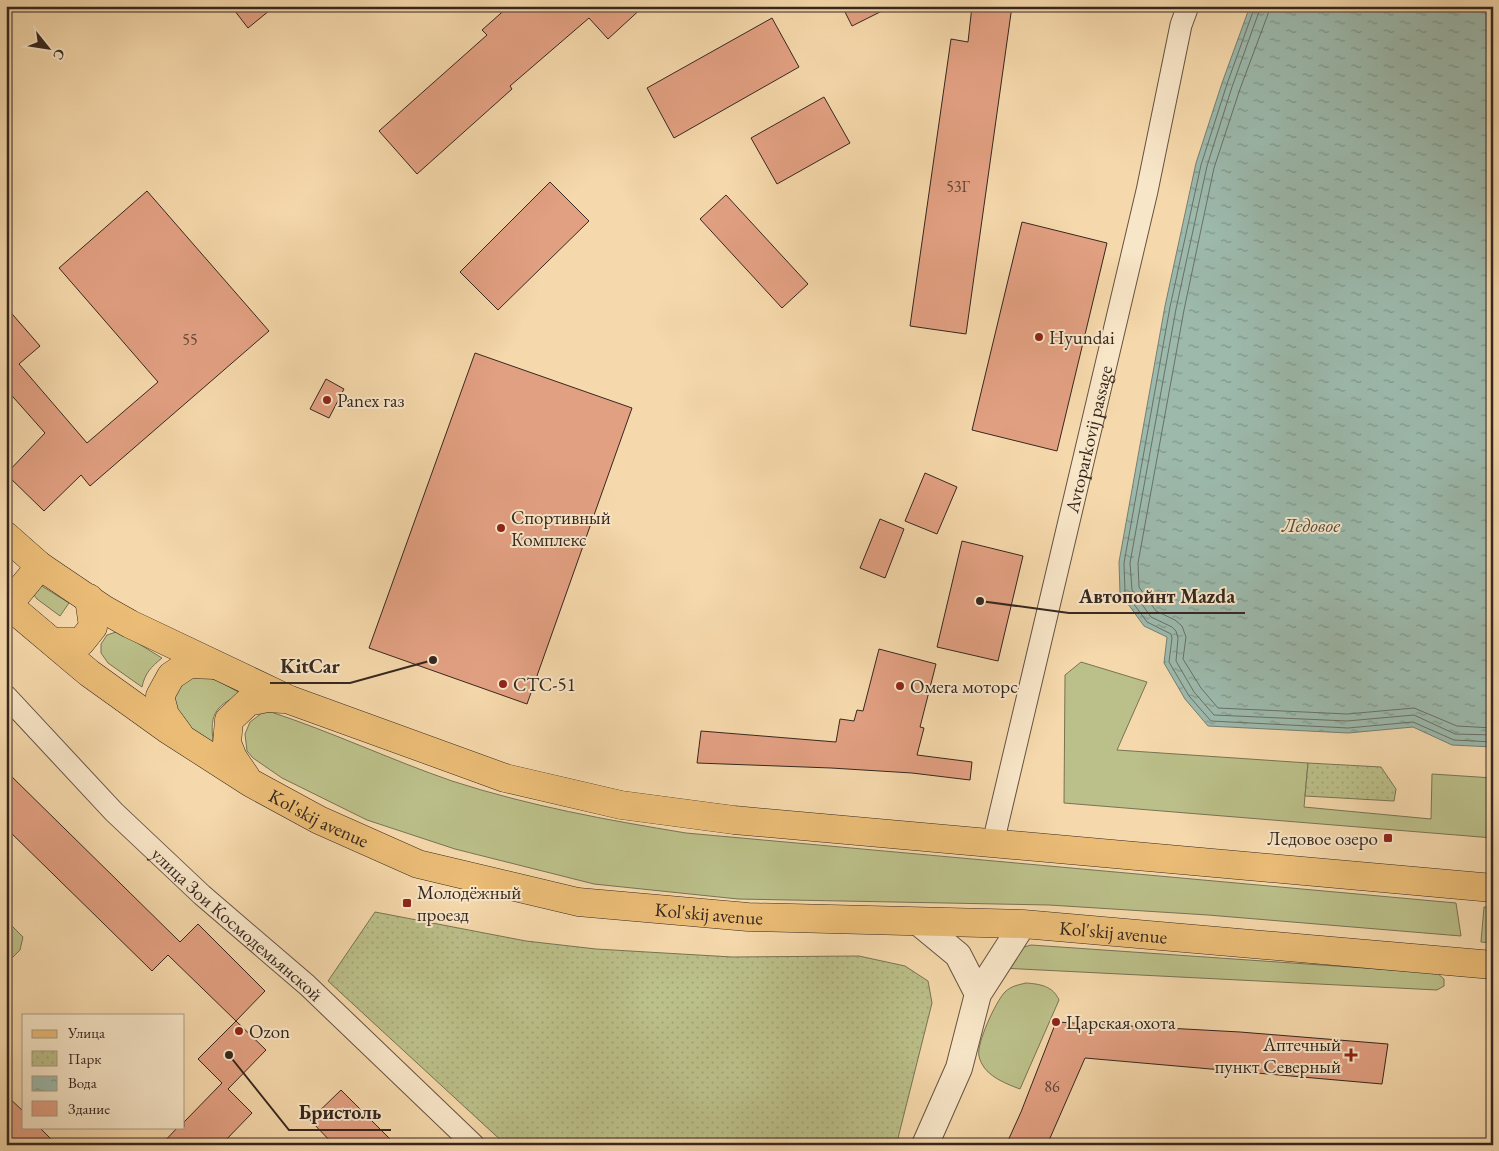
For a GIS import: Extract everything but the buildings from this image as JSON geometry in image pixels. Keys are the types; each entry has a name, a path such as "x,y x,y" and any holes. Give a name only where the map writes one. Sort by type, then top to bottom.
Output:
{"main road":[{"path":"6,536 40,566 130,624 215,666 290,700 505,778 621,805 734,820 1493,888"},
{"path":"7,605 40,566"},
{"path":"52,642 87,635 89,598"},
{"name":"Kol'skij avenue","path":"7,605 89,673 184,740 251,783 319,820 418,864 578,902 748,917 1023,924 1493,965"},
{"path":"184,740 165,715 160,696 171,676 189,664 215,666"},
{"path":"251,783 233,758 226,743 230,720 248,702 267,698 290,700"}],"street":[{"name":"Avtoparkovij passage","path":"993,843 1147,191 1181,25 1188,6"},
{"name":"улица Зои Космодемьянской","path":"6,696 121,818 202,895 307,985 474,1145"},
{"path":"918,922 958,955 978,994"},
{"path":"925,1145 959,1068 978,994 1023,924"}],"green space":[{"path":"37,583 69,603 60,616 37,599 31,591"},
{"path":"116,632 162,658 149,671 142,687 108,663 101,653 101,644 107,635"},
{"path":"1081,662 1147,682 1117,750 1308,763 1304,807 1431,819 1432,774 1493,778 1493,838 1064,803 1065,675"},
{"path":"204,673 242,694 232,698 215,713 212,727 214,747 182,726 173,709 175,689 188,678"},
{"path":"271,712 452,781 510,798 598,817 686,833 1456,903 1461,936 1208,915 1049,905 738,899 594,884 455,849 367,820 282,778 253,758 247,751 245,734 250,722 262,713"},
{"path":"1308,763 1381,767 1396,789 1394,801 1305,796"},
{"path":"1484,907 1493,907 1493,943 1481,942"},
{"path":"375,912 526,941 596,949 732,957 859,956 905,966 928,981 932,1003 895,1145 506,1145 328,981"},
{"path":"6,920 23,937 20,950 6,964"},
{"path":"1031,945 1437,973 1444,979 1444,986 1437,990 1001,968 1017,949"},
{"path":"1026,983 1041,985 1050,989 1059,1000 1020,1089 1001,1081 990,1073 981,1063 979,1050 987,1023 1001,997 1010,988"}],"water":[{"name":"Ледовое","path":"1250,6 1493,6 1493,747 1452,745 1413,727 1348,733 1208,726 1185,699 1164,663 1167,637 1144,626 1120,593 1119,562 1165,306 1196,163"}],"place":[{"name":"Hyundai","path":"1039,337"},
{"name":"Panex газ","path":"327,400"},
{"name":"Спортивный Комплекс","path":"501,528"},
{"name":"Автопойнт Mazda","path":"980,601"},
{"name":"KitCar","path":"433,660"},
{"name":"СТС-51","path":"503,684"},
{"name":"Омега моторс","path":"900,686"},
{"name":"Ледовое озеро","path":"1388,838"},
{"name":"Молодёжный проезд","path":"407,903"},
{"name":"Царская охота","path":"1056,1022"},
{"name":"Ozon","path":"239,1031"},
{"name":"Бристоль","path":"229,1055"},
{"name":"Аптечный пункт Северный","path":"1351,1055"}]}
